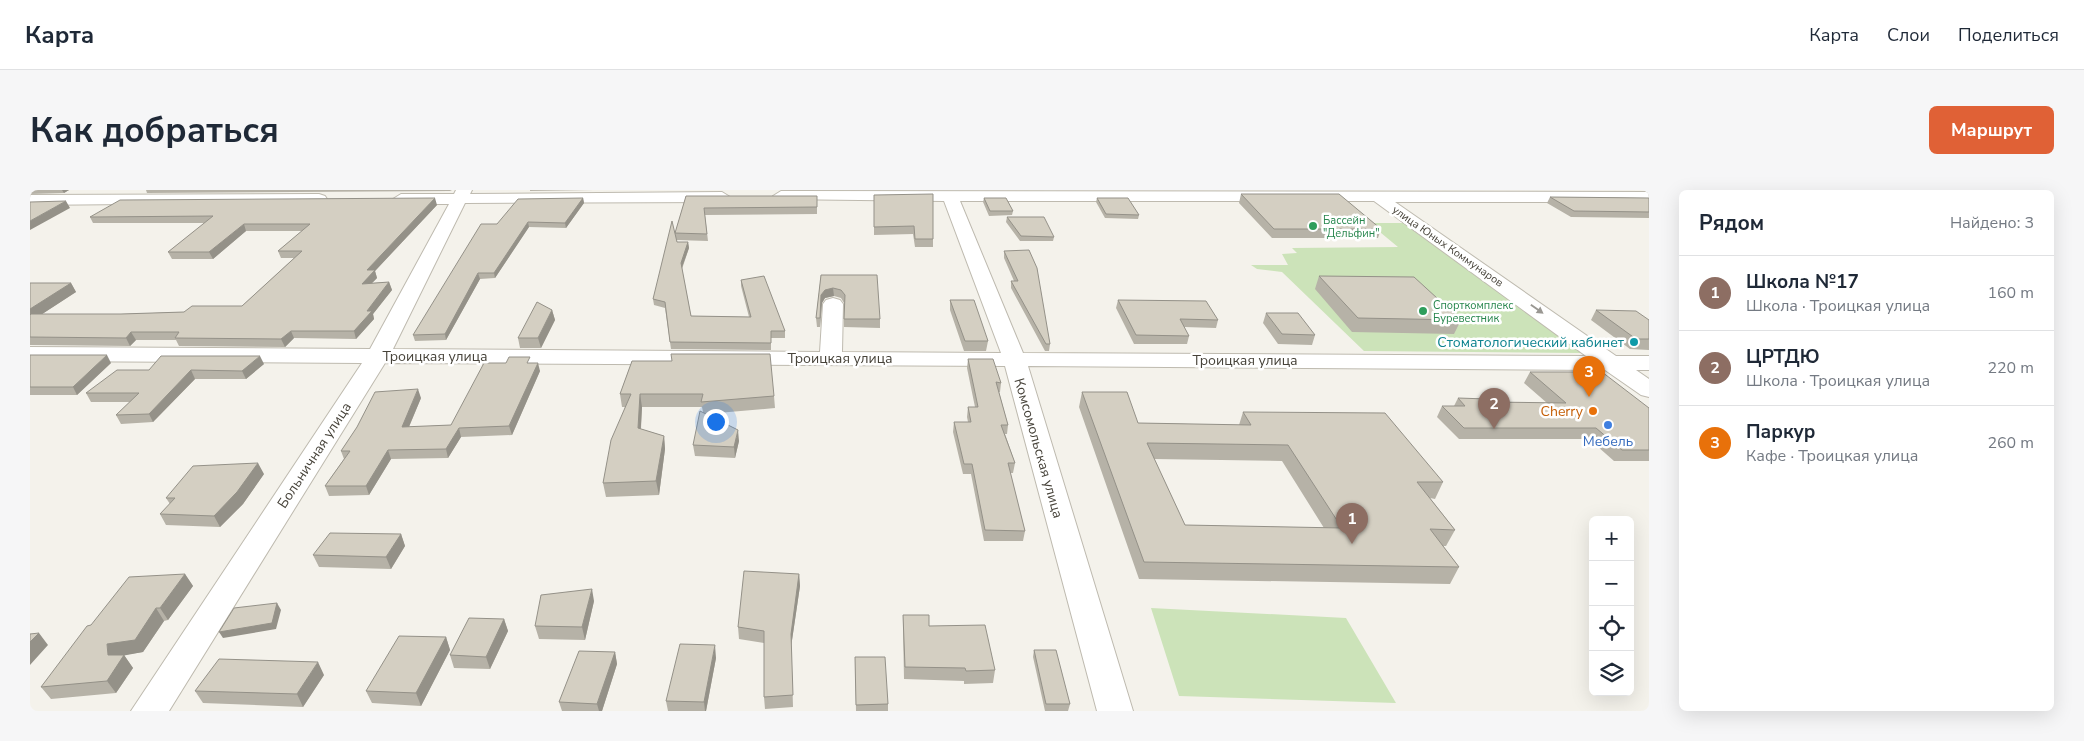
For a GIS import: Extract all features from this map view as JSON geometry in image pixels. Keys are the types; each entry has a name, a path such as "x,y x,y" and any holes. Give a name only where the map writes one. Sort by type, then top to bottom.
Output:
{"street":[{"path":"763,196 949,193 1649,197"},
{"name":"Комсомольская улица","path":"949,193 1014,358 1116,711"},
{"path":"389,199 461,194 734,197"},
{"name":"Больничная улица","path":"149,711 378,356 461,194"},
{"name":"улица Юных Коммунаров","path":"1374,194 1649,390"},
{"path":"30,200 339,199"},
{"path":"831,358 833,304"},
{"name":"Троицкая улица","path":"30,354 1649,363"}],"green space":[{"name":"Cпорткомплекс Буревестник","path":"1369,223 1403,223 1582,353 1364,351 1282,272 1257,269 1251,265 1288,265 1282,254 1297,253 1292,248 1398,247"},
{"path":"1151,608 1346,618 1396,703 1179,696"}],"building":[{"path":"933,194 933,239 915,239 914,226 874,227 874,195"},
{"path":"1241,194 1339,194 1381,229 1274,229"},
{"path":"686,196 817,196 817,207 704,208 707,234 675,233"},
{"path":"1550,197 1649,198 1649,212 1574,211"},
{"path":"435,198 367,270 375,270 362,284 389,282 367,311 372,311 354,331 291,331 281,339 175,338 179,332 131,332 126,338 30,337 31,314 184,312 192,306 242,306 302,251 278,251 310,224 244,224 209,252 168,252 213,216 90,217 120,200"},
{"path":"583,198 565,223 528,222 494,273 478,273 445,334 413,335 481,224 497,224 518,199"},
{"path":"984,198 1006,198 1013,211 990,211"},
{"path":"1097,198 1128,198 1139,215 1106,214"},
{"path":"66,201 30,221 30,202"},
{"path":"1007,217 1044,217 1054,237 1021,236"},
{"path":"672,221 677,242 688,242 681,263 691,316 751,317 741,280 764,276 785,331 771,331 771,343 670,342 665,302 653,299"},
{"path":"1029,250 1037,268 1050,344 1046,344 1011,281 1018,281 1004,251"},
{"path":"821,275 877,275 880,319 844,319 845,295 841,290 833,288 825,290 821,295 820,318 816,318"},
{"path":"1319,276 1414,277 1461,320 1358,318"},
{"path":"30,283 71,283 30,309"},
{"path":"950,300 974,300 988,341 965,341"},
{"path":"1118,300 1206,301 1218,320 1180,319 1189,336 1136,335"},
{"path":"537,302 552,310 538,338 518,338"},
{"path":"1596,310 1636,311 1649,320 1649,339 1636,339"},
{"path":"1266,313 1298,313 1315,335 1282,334"},
{"path":"671,354 770,354 774,396 701,402 703,394 640,394 638,428 664,436 656,481 603,483 611,440 631,394 620,394 632,361 672,361"},
{"path":"30,355 107,355 73,387 30,387"},
{"path":"161,356 260,356 242,371 191,370 149,414 116,415 139,393 86,393 117,370 149,370"},
{"path":"509,357 530,357 527,363 538,363 509,426 459,428 446,449 388,450 366,486 325,486 350,451 341,451 357,427 375,392 418,389 402,427 451,425 484,363 506,363"},
{"path":"968,359 993,359 1001,383 996,382 1008,425 1001,425 1015,463 1008,463 1025,531 985,530 972,464 964,464 954,422 971,422 968,407 978,407"},
{"path":"1530,372 1602,372 1649,408 1649,450 1622,450 1596,428 1464,428 1442,406 1465,406 1458,398 1487,399 1491,402 1566,403"},
{"path":"1082,392 1127,392 1138,423 1251,425 1243,412 1385,413 1443,482 1417,482 1455,530 1430,529 1459,567 1144,562","holes":["1147,443 1288,445 1342,528 1185,525"]},
{"path":"700,411 738,430 734,447 693,445"},
{"path":"258,463 237,492 214,516 160,514 175,498 166,498 193,466"},
{"path":"330,533 401,534 386,557 313,555"},
{"path":"744,571 799,574 791,634 793,695 764,697 764,631 738,627"},
{"path":"185,574 160,608 156,608 135,640 107,644 108,655 124,655 107,681 41,687 87,626 91,625 129,577"},
{"path":"592,589 582,627 535,626 541,595"},
{"path":"277,603 272,623 219,632 234,608"},
{"path":"903,615 929,615 929,626 985,625 995,670 966,671 965,668 905,667"},
{"path":"469,618 504,619 486,657 450,655"},
{"path":"39,633 30,642 30,634"},
{"path":"399,636 446,637 416,693 366,691"},
{"path":"680,644 715,645 704,702 666,701"},
{"path":"1034,650 1056,650 1070,704 1046,704"},
{"path":"579,651 615,652 597,704 559,702"},
{"path":"855,657 885,657 888,704 856,705"},
{"path":"219,659 318,662 297,694 195,691"}],"place":[{"name":"Бассейн \"Дельфин\"","path":"1313,226"},
{"name":"Cпорткомплекс Буревестник","path":"1423,311"},
{"name":"Стоматологический кабинет","path":"1634,342"},
{"name":"Паркур","path":"1589,397"},
{"name":"Cherry","path":"1593,411"},
{"name":"Мебель","path":"1608,425"},
{"name":"ЦРТДЮ","path":"1494,429"},
{"name":"Школа №17","path":"1352,544"}]}
